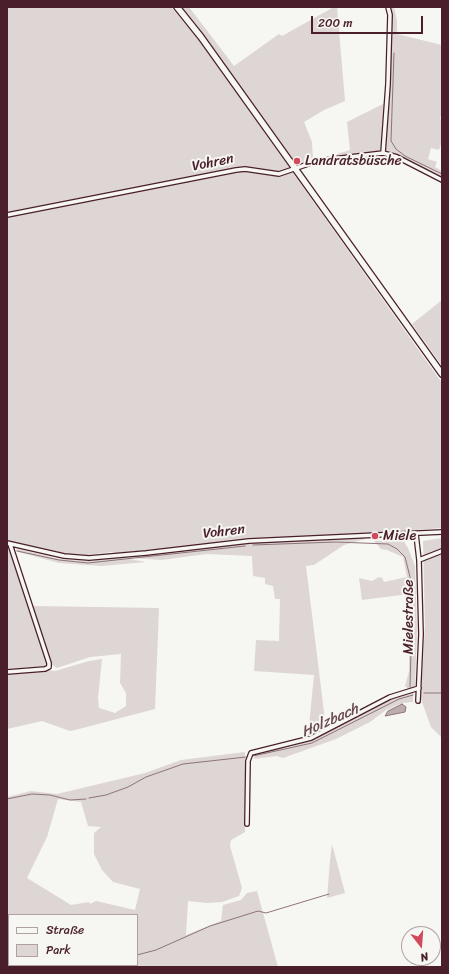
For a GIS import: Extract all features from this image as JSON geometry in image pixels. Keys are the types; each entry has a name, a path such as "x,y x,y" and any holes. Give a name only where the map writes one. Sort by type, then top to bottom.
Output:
{"main road":[{"path":"177,7 201,37 442,374"}],"street":[{"path":"383,153 388,84 390,15 388,7"},
{"name":"Vohren","path":"7,215 236,170 244,169 279,174 315,161 383,153 397,157 442,180"},
{"name":"Vohren","path":"9,544 64,556 89,558 249,541 442,532"},
{"name":"Mielestraße","path":"416,534 419,560 421,634 418,701"},
{"name":"Vohren","path":"7,672 45,669 49,667 49,663 9,544"},
{"path":"419,560 442,551"},
{"path":"247,824 248,761 251,753 311,738 390,697 419,688"}],"green space":[{"path":"7,7 171,7 198,39 442,383 442,528 365,534 365,539 344,545 314,565 306,566 326,728 308,736 314,675 254,671 256,640 279,641 280,599 275,599 273,586 265,584 265,578 253,576 252,556 207,554 161,560 134,558 112,552 87,555 64,554 7,541"},
{"path":"180,7 189,7 234,66 279,34 282,36 334,7 337,7 345,101 324,110 304,122 312,142 313,160 298,166 195,23"},
{"path":"390,7 394,7 397,21 397,34 442,45 442,112 440,119 442,120 442,141 439,150 431,148 428,159 437,162 435,167 442,171 442,178 386,150 392,25"},
{"path":"385,103 382,152 337,157 337,154 350,150 347,122"},
{"path":"442,300 442,366 412,324"},
{"path":"442,538 442,738 431,727 421,699 425,626 423,541"},
{"path":"403,540 415,566 417,631 415,687 408,689 405,686 409,671 409,594 362,600 359,578 372,581 379,577 382,578 384,582 407,577 403,557 381,549 374,541"},
{"path":"7,548 9,549 47,662 45,666 7,669"},
{"path":"18,549 60,559 87,561 123,558 146,562 101,566 59,563 15,551"},
{"path":"33,606 159,608 155,709 70,731 42,721 7,729 7,673 46,670 55,671 89,661 102,659 98,698 99,708 115,713 126,706 126,693 120,683 121,654 90,657 57,668 52,665"},
{"path":"413,692 413,702 402,703 386,710 370,722 336,739 283,758 277,756 254,759 256,753 291,747 311,740 391,699"},
{"path":"245,752 245,832 231,840 230,846 242,888 239,896 222,902 207,903 188,901 186,935 221,921 223,905 241,900 247,893 257,891 278,967 7,967 7,797 31,791 57,794 145,773 181,760","holes":["58,799 81,802 88,826 101,827 94,833 94,854 102,870 113,882 140,889 135,910 96,901 90,904 89,902 71,905 27,878 47,837"]},
{"path":"332,844 345,893 327,898 330,861"}],"shaded area":[{"path":"402,704 406,707 405,712 385,716 388,711"}],"waterway":[{"path":"394,53 391,141 396,149 405,156 442,174"},
{"path":"253,545 336,542 388,544 397,549 405,557 410,577 412,616 410,687"},
{"path":"17,551 59,560 88,563 245,546"},
{"name":"Holzbach","path":"424,693 442,693"},
{"name":"Holzbach","path":"253,756 312,743 399,699 413,695"},
{"name":"Holzbach","path":"89,798 106,795 128,787 146,777 183,764 246,757"},
{"name":"Holzbach","path":"7,799 32,794 50,795 70,800 86,799"},
{"path":"138,955 156,950 210,926 258,911 266,913 329,894"}],"place":[{"name":"Landratsbüsche","path":"297,161"},
{"name":"Miele","path":"375,536"}]}
